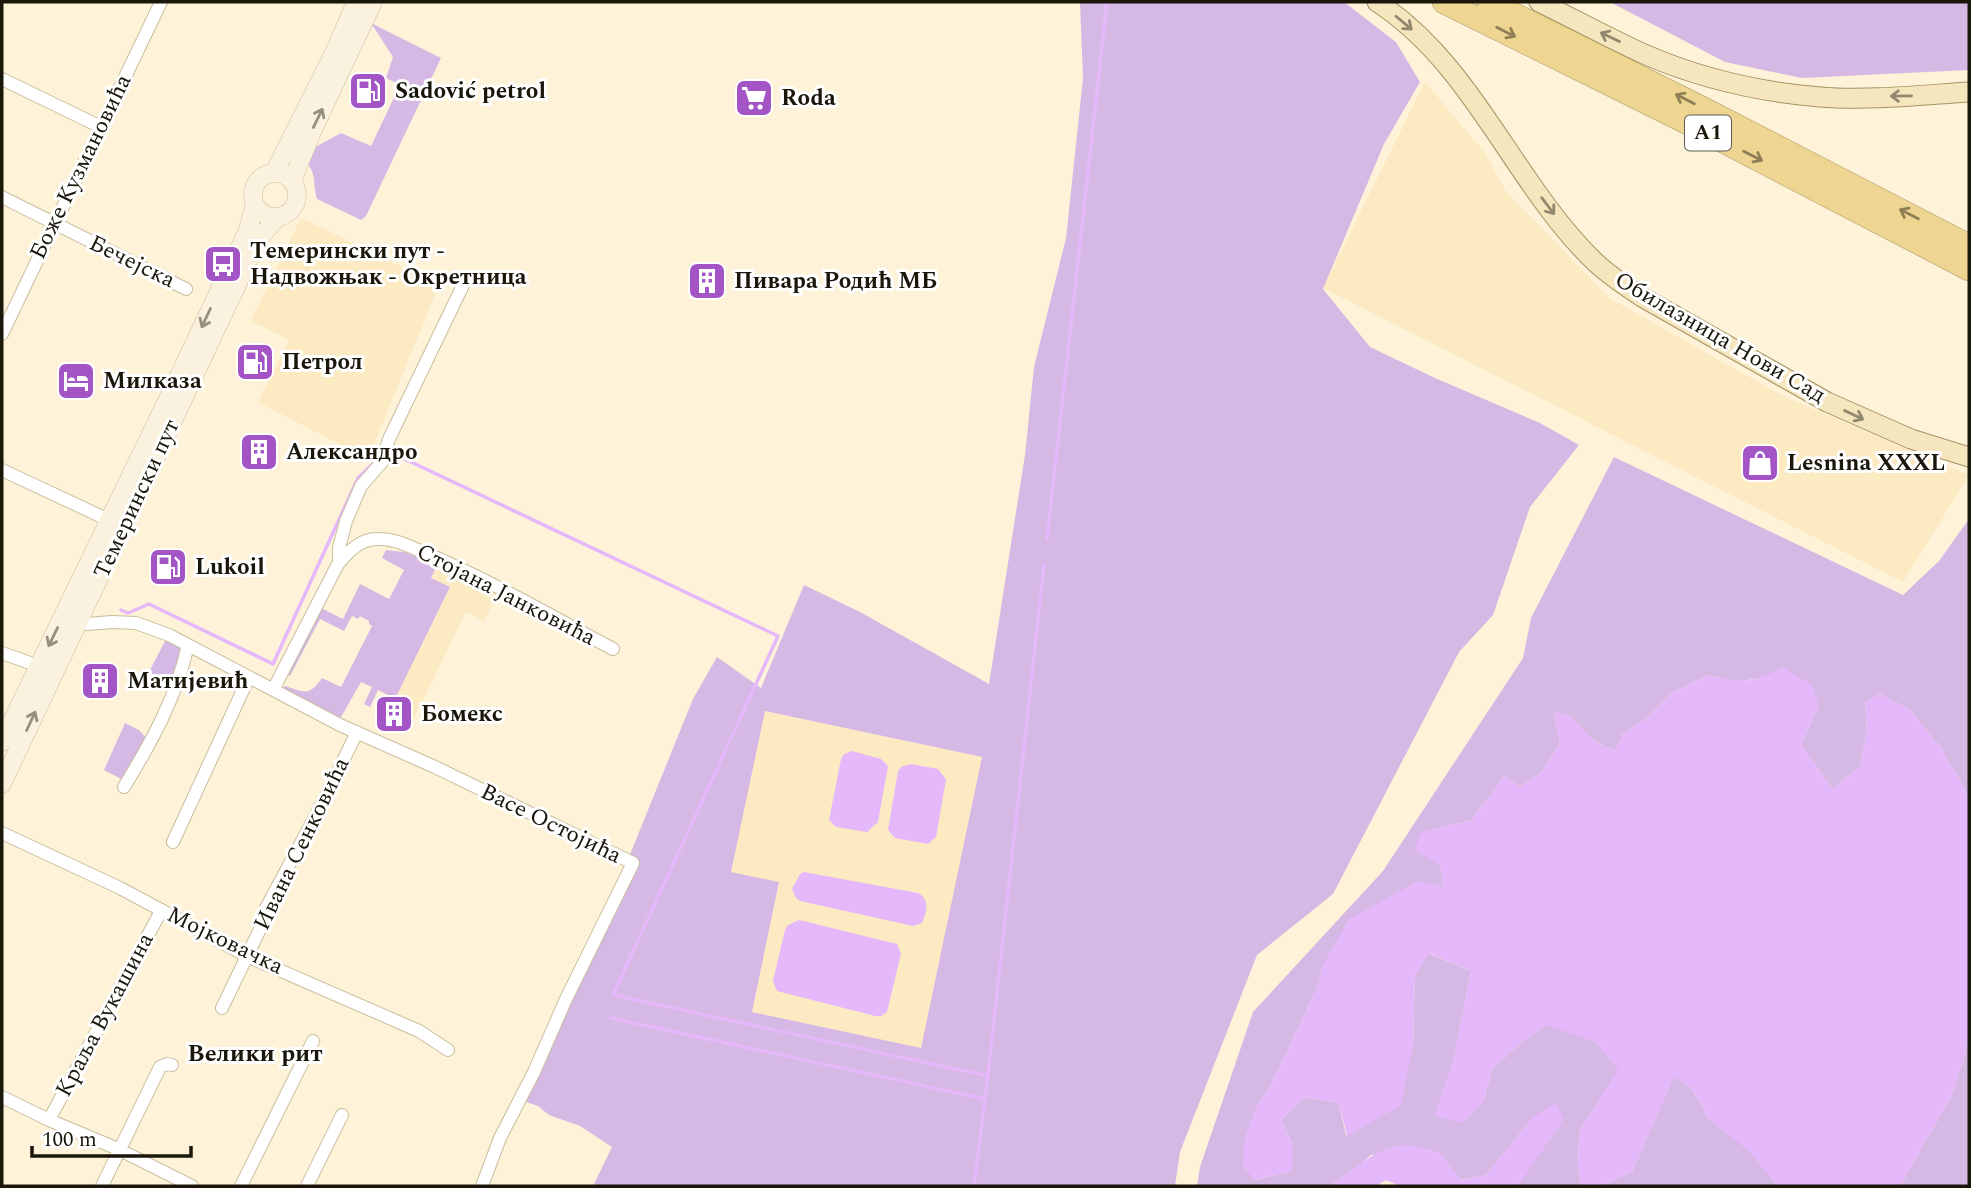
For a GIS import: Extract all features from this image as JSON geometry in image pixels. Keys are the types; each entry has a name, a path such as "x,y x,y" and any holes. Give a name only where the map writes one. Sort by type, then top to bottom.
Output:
{"highway":[{"name":"A1","path":"1444,2 1706,132 1969,269"},
{"name":"A1","path":"1489,2 1969,246"}],"main road":[{"path":"274,173 335,51 356,2"},
{"path":"292,181 373,2"},
{"name":"Обилазница Нови Сад","path":"1377,2 1410,28 1454,75 1570,235 1614,278 1642,297 1827,402 1911,439 1969,457"},
{"path":"1539,2 1643,54 1701,74 1759,89 1823,97 1916,96 1969,92"},
{"path":"281,173 292,181 296,187 296,201 290,211 278,217 265,215 255,204 257,184 261,178 281,173"},
{"name":"Темерински пут","path":"2,784 47,669 111,521 242,242 255,204"},
{"name":"Темерински пут","path":"2,742 79,621 259,238 278,217"}],"street":[{"name":"Боже Кузмановића","path":"2,334 6,313 54,223 161,2"},
{"path":"2,79 101,127"},
{"name":"Бечејска","path":"2,197 186,289"},
{"path":"339,563 346,521 361,486 384,456 426,359 465,281"},
{"path":"2,470 111,521"},
{"name":"Стојана Јанковића","path":"274,688 339,563 348,551 373,539 401,543 467,571 613,649"},
{"name":"Васе Остојића","path":"79,621 87,624 136,623 169,635 274,688 300,705 435,766 633,863 500,1138 482,1186"},
{"path":"124,787 158,728 182,669 188,645"},
{"path":"2,653 47,669"},
{"path":"173,842 249,677"},
{"name":"Ивана Сенковића","path":"222,1008 261,927 265,910 357,732"},
{"name":"Мојковачка","path":"2,833 75,865 247,956 419,1031 448,1050"},
{"name":"Краља Вукашина","path":"49,1120 161,911"},
{"path":"242,1186 313,1041"},
{"path":"102,1186 160,1067 172,1065"},
{"path":"2,1097 118,1149 192,1186"},
{"path":"307,1186 342,1115"}],"shaded area":[{"path":"1080,2 1344,2 1396,42 1420,82 1384,144 1323,289 1370,347 1540,423 1579,445 1530,507 1493,615 1459,652 1333,894 1257,955 1180,1152 1175,1186 593,1186 612,1147 580,1126 549,1115 538,1106 526,1102 571,1000 693,699 717,657 761,688 804,585 860,612 989,684 1025,455 1034,367 1066,238 1083,78","holes":["765,711 982,757 921,1048 752,1012 779,882 731,872"]},
{"path":"1610,2 1969,2 1969,70 1802,78 1725,62"},
{"path":"371,23 441,58 366,216 361,220 317,199 313,175 305,159 312,149 341,133 371,146 400,85 386,78 393,57"},
{"path":"1425,82 1485,153 1505,190 1609,298 1785,397 1969,475 1903,582 1323,288"},
{"path":"301,218 439,285 368,459 258,402 289,340 251,321"},
{"path":"1614,457 1903,595 1939,561 1969,519 1969,797 1941,748 1910,710 1880,694 1865,702 1867,731 1860,767 1832,789 1801,744 1819,705 1765,677 1737,682 1708,675 1671,694 1647,718 1623,734 1615,751 1594,741 1571,717 1554,712 1560,744 1541,773 1520,787 1504,776 1472,820 1422,832 1440,865 1443,886 1323,965 1316,990 1275,1077 1256,1108 1243,1165 1255,1180 1292,1171 1292,1144 1281,1120 1305,1097 1339,1103 1346,1136 1413,1046 1415,976 1428,953 1471,971 1453,1062 1435,1116 1484,1101 1492,1069 1546,1024 1596,1042 1619,1070 1580,1130 1577,1161 1581,1186 1518,1186 1528,1170 1533,1117 1486,1175 1460,1180 1439,1152 1371,1155 1349,1174 1328,1186 1197,1186 1200,1167 1253,1012 1383,871 1523,658 1531,618"},
{"path":"386,550 404,552 437,565 431,578 450,587 395,699 378,690 370,707 364,704 372,687 361,682 340,719 283,688 285,686 302,691 310,690 322,678 341,687 372,626 360,616 358,619 352,616 344,631 320,619 290,676 287,674 321,608 343,619 360,584 389,599 404,570 382,558"},
{"path":"437,565 497,595 484,621 466,612 409,728 386,717 450,588 431,578"},
{"path":"166,639 181,647 182,651 174,679 161,678 149,672"},
{"path":"1782,667 1811,684 1819,705 1801,744 1832,789 1860,767 1867,731 1865,702 1880,694 1910,710 1941,748 1969,797 1969,1041 1953,1093 1900,1186 1778,1186 1749,1151 1709,1119 1691,1087 1674,1077 1632,1172 1601,1186 1581,1186 1577,1161 1580,1130 1618,1070 1596,1042 1546,1025 1492,1069 1484,1101 1463,1123 1434,1116 1453,1061 1471,971 1429,953 1415,976 1413,1046 1401,1105 1347,1136 1339,1103 1305,1097 1281,1120 1292,1144 1292,1171 1254,1180 1243,1165 1245,1137 1256,1108 1275,1077 1316,990 1323,965 1349,919 1418,881 1443,886 1440,865 1414,850 1422,832 1472,820 1504,776 1520,787 1541,773 1560,744 1554,712 1571,717 1594,741 1615,751 1623,734 1647,718 1671,694 1708,675 1729,680 1746,680 1763,677"},
{"path":"764,711 982,757 921,1048 752,1012 779,883 731,872"},
{"path":"125,723 139,730 147,739 123,780 104,770"},
{"path":"852,751 881,759 888,766 878,822 867,832 836,827 829,820 841,759 844,754"},
{"path":"911,764 938,769 946,779 936,837 928,844 895,838 888,830 898,771"},
{"path":"804,872 918,893 926,902 924,919 922,923 913,926 800,901 792,889 800,874"},
{"path":"799,920 897,944 901,954 887,1012 875,1016 777,991 773,981 785,930 788,925"},
{"path":"1969,1041 1969,1186 1900,1186 1953,1093"},
{"path":"1674,1076 1691,1087 1709,1119 1749,1150 1778,1186 1601,1186 1632,1172"},
{"path":"1556,1103 1564,1119 1518,1186 1399,1186 1386,1180 1376,1186 1328,1186 1374,1155 1395,1146 1406,1145 1439,1152 1461,1180 1486,1175 1533,1117"}],"waterway":[{"path":"1047,539 1107,2"},
{"path":"390,452 778,636 613,995 988,1076 985,1099"},
{"path":"121,610 128,613 149,604 273,664 358,478 378,459"},
{"path":"988,1075 1044,565"},
{"path":"611,1018 985,1099 974,1186"}],"place":[{"name":"Sadović petrol","path":"368,91"},
{"name":"Roda","path":"754,98"},
{"name":"Темерински пут - Надвожњак - Окретница","path":"223,264"},
{"name":"Пивара Родић МБ","path":"707,281"},
{"name":"Петрол","path":"255,362"},
{"name":"Милказа","path":"76,381"},
{"name":"Александро","path":"259,452"},
{"name":"Lesnina XXXL","path":"1760,463"},
{"name":"Lukoil","path":"168,567"},
{"name":"Матијевић","path":"100,681"},
{"name":"Бомекс","path":"394,714"}],"district":[{"name":"Велики рит","path":"255,1054"}]}
